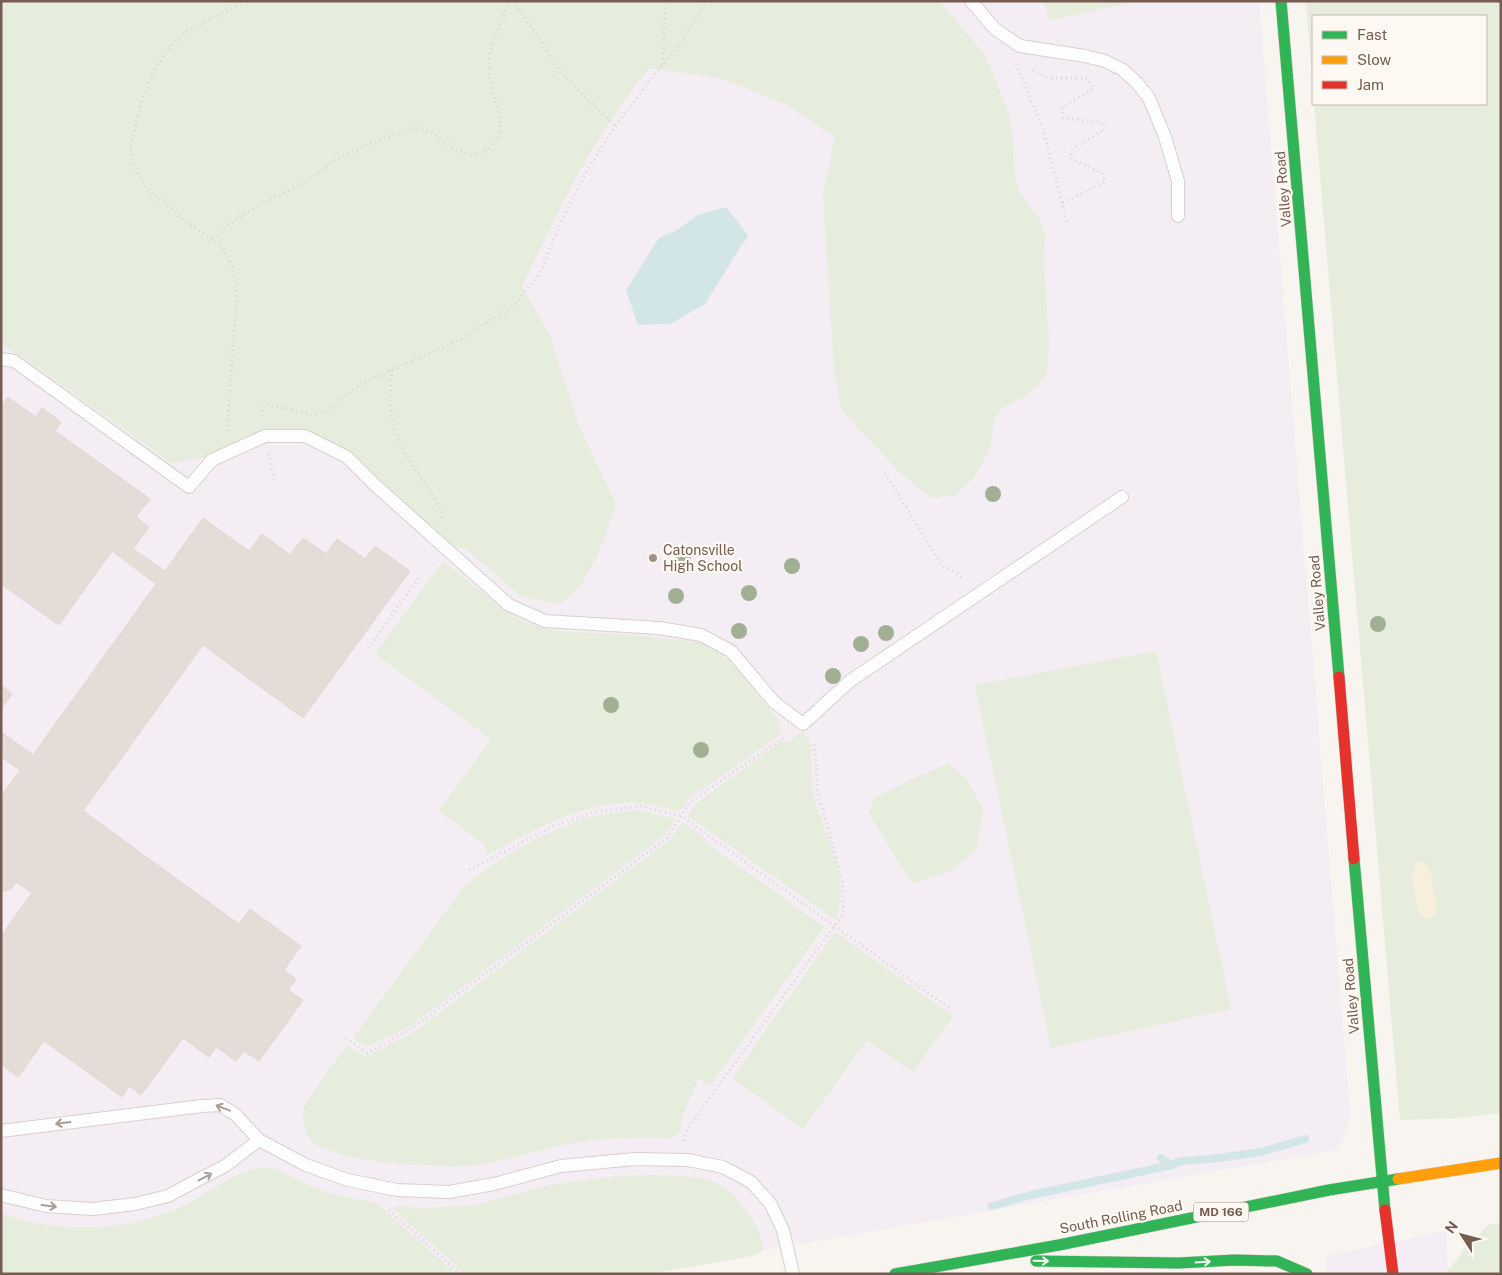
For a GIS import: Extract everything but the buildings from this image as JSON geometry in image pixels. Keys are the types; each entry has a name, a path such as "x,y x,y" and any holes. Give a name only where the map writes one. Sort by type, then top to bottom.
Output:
{"street":[{"name":"Valley Road","path":"1281,1 1382,1182 1394,1274"},
{"name":"South Rolling Road","path":"895,1274 1069,1243 1329,1190 1501,1163"},
{"path":"974,1260 1179,1263 1235,1260 1277,1261 1308,1274"}],"lane":[{"path":"971,1 995,29 1020,46 1105,61 1123,70 1137,83 1149,98 1165,137 1178,181 1178,216"},
{"path":"1,359 14,361 189,487 212,460 265,436 305,436 347,457 375,485 509,605 545,621 659,628 701,635 731,651 774,702 803,724 850,681 1122,497"},
{"path":"1,1131 220,1105 235,1114 259,1140 306,1165 348,1180 397,1190 449,1192 494,1184 562,1166 635,1158 688,1160 723,1168 750,1182 770,1203 783,1230 793,1274"},
{"path":"1,1195 46,1206 93,1209 135,1204 168,1196 225,1166 259,1140"}],"path":[{"path":"225,454 237,294 232,265 222,247 184,220 145,187 130,156 140,102 166,52 181,35 245,1"},
{"path":"213,239 236,219 296,187 337,159 392,134 415,127 431,132 455,149 471,155 489,149 498,137 501,122 489,77 490,51 511,1 534,31 559,71 615,126"},
{"path":"663,65 666,1"},
{"path":"275,483 261,412 265,404 312,414 324,413 360,384 462,339 514,305 540,273 560,224 584,174 615,126 679,46 707,1"},
{"path":"1013,58 1021,63"},
{"path":"1029,67 1048,78 1086,78 1094,88 1062,108 1063,118 1100,122 1105,130 1072,149 1070,158 1102,173 1105,182 1062,203"},
{"path":"1021,77 1043,129 1067,222"},
{"path":"392,370 390,402 393,423 411,463 434,497 443,516 445,531 438,542"},
{"path":"885,473 941,564 965,579 996,583"},
{"path":"368,648 420,576"},
{"path":"346,1038 367,1053 409,1030 667,838 689,803 803,724 813,740 818,796 844,885 843,914 688,1128 680,1160"},
{"path":"469,870 553,826 596,812 641,806 681,816 952,1010"},
{"path":"386,1207 459,1274"}],"shaded area":[{"name":"Catonsville High School","path":"1,1 1259,1 1350,1114 1344,1137 1336,1150 629,1274 1,1274"},
{"path":"726,207 748,235 705,304 670,324 638,325 626,290 659,238 677,230 698,215"},
{"path":"1446,1231 1448,1274 1327,1274 1326,1256"}],"green space":[{"path":"1,1 940,1 985,55 1009,113 1013,139 1014,171 1019,192 1039,218 1045,233 1044,266 1049,346 1047,371 1039,385 1025,397 1002,408 994,420 989,452 973,479 953,496 932,498 900,473 840,408 834,370 823,196 835,137 787,105 724,79 650,68 632,90 596,143 557,214 522,287 550,336 580,428 616,505 598,555 581,585 560,604 522,597 466,549 438,542 347,457 305,436 265,436 225,454 172,463 21,356 1,345"},
{"path":"1043,1 1140,1 1050,20"},
{"path":"1306,1 1501,1 1501,1113 1459,1118 1400,1120 1314,105 1487,105 1487,15 1312,15 1312,79"},
{"path":"443,561 500,607 524,622 556,631 632,635 704,643 731,661 777,718 780,727 779,734 687,800 680,812 639,803 599,806 560,818 487,855 484,844 439,811 491,739 375,654"},
{"path":"1156,651 1231,1009 1051,1048 975,685"},
{"path":"803,731 811,747 814,797 830,842 839,875 841,890 840,906 835,920 688,816 694,805 782,741 787,743"},
{"path":"948,763 967,780 983,808 977,849 952,870 912,884 868,812 875,797"},
{"path":"640,810 675,819 664,836 406,1029 366,1047 353,1038 463,888 474,879 522,847 576,822 602,814"},
{"path":"682,822 707,840 705,842 824,927 710,1086 699,1078 683,1114 679,1133 673,1138 586,1141 489,1163 462,1166 410,1165 376,1161 325,1149 313,1142 304,1126 303,1114 306,1102 347,1045 365,1057 414,1032 670,840"},
{"path":"835,932 953,1016 913,1072 867,1040 803,1129 732,1078"},
{"path":"262,1168 276,1169 310,1186 332,1194 376,1203 452,1270 454,1274 1,1274 1,1213 46,1225 95,1227 119,1225 166,1213 187,1204 233,1177"},
{"path":"652,1175 706,1179 727,1189 742,1205 756,1225 762,1244 761,1251 752,1256 649,1274 462,1274 459,1268 393,1209 395,1206 425,1208 475,1205 550,1185 618,1176"},
{"path":"1501,1223 1501,1274 1448,1274 1448,1270 1457,1260 1467,1243 1477,1237 1488,1225"}],"sand":[{"path":"1417,861 1424,862 1431,871 1437,911 1431,918 1423,917 1415,898 1412,875"}],"waterway":[{"path":"992,1206 1031,1195 1172,1165 1181,1161 1261,1152 1305,1139"},
{"path":"1161,1158 1172,1165"}],"traffic: fast":[{"path":"1281,1 1339,677"},
{"path":"1354,859 1385,1210"},
{"path":"895,1274 1059,1245 1329,1190 1398,1179"},
{"path":"1036,1261 1179,1263 1235,1260 1277,1261 1307,1274"}],"traffic: slow":[{"path":"1398,1179 1501,1163"}],"traffic: jam":[{"path":"1339,677 1354,859"},
{"path":"1385,1210 1393,1274"}],"place":[{"name":"Catonsville High School","path":"653,558"}]}
